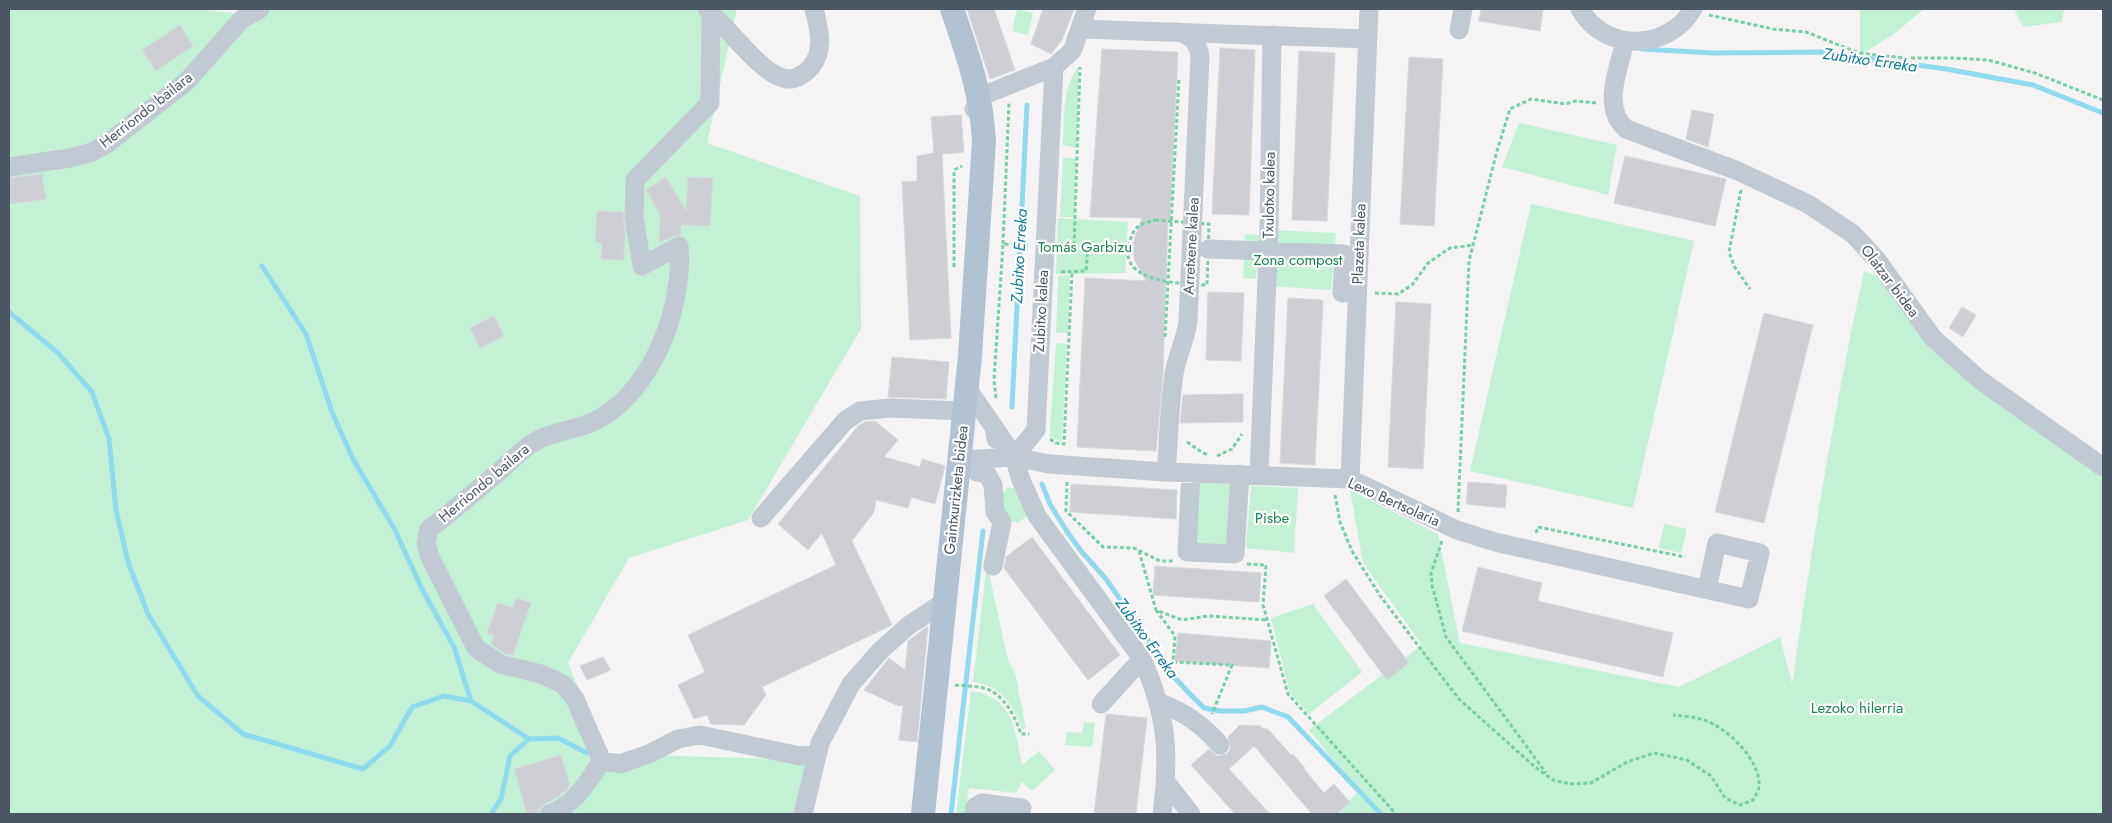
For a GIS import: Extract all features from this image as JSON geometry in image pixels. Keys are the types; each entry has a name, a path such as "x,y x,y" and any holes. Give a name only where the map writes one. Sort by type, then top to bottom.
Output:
{"main road":[{"path":"937,9 976,109"},
{"path":"952,9 976,109"},
{"name":"Gaintxurizketa bidea","path":"923,814 944,602 977,419 966,387 977,164 984,141 976,109"}],"street":[{"name":"Herriondo bailara","path":"9,167 70,158 92,152 108,143 187,81 242,19 260,9"},
{"path":"709,10 760,64 788,79 800,76 811,67 818,53 820,34 814,9"},
{"path":"976,109 1054,68 1072,51 1087,9"},
{"name":"Plazeta kalea","path":"1341,478 1357,293 1369,9"},
{"path":"1459,30 1463,9"},
{"path":"1580,9 1589,21 1600,30 1625,41 1641,42 1665,36 1689,15"},
{"name":"Herriondo bailara","path":"602,761 575,699 563,684 541,674 500,664 476,648 429,555 426,543 429,529 532,443 552,434 594,422 616,408 638,385 660,348 672,312 680,263 679,246 642,266 634,217 635,180 710,103 709,10"},
{"name":"Arretxene kalea","path":"1081,29 1367,38"},
{"name":"Arretxene kalea","path":"1166,472 1174,374 1186,336 1200,57 1195,41 1183,33 1176,32"},
{"name":"Txulotxo kalea","path":"1259,475 1268,250 1272,35"},
{"name":"Olatzar bidea","path":"1625,41 1612,105 1616,118 1626,129 1738,171 1808,204 1853,234 1877,260 1933,338 1980,380 2103,467"},
{"name":"Zubitxo kalea","path":"1014,457 1036,430 1054,68"},
{"path":"1208,249 1344,254 1342,293 1357,293"},
{"path":"761,518 845,421 860,410 890,408 977,419 1014,457 1021,480 1037,516 1142,658 1160,703 1165,737 1166,782 1162,814"},
{"path":"977,419 996,440 991,453 969,460 977,472 987,474 993,485 995,512 1002,522 993,566"},
{"name":"Lexo Bertsolaria","path":"969,460 1014,457 1050,464 1166,472 1341,478 1452,528 1495,542 1707,589"},
{"path":"1191,473 1187,552 1235,554 1240,474"},
{"path":"803,814 820,743 851,684 880,651 908,626 944,602"},
{"path":"1101,704 1142,658"},
{"path":"1160,703 1189,716 1207,730 1220,745"},
{"path":"549,814 561,810 582,790 602,761 620,764 649,754 678,740 700,735 800,756 817,755"},
{"path":"1166,782 1191,814"},
{"path":"974,814 975,806 982,803 1022,808"}],"path":[{"path":"1689,15 1700,14 1774,29 1806,32 1859,53 1904,58 1988,60 2035,73 2103,100"},
{"path":"1074,246 1080,61 1075,68"},
{"path":"1003,244 1009,101 1015,99"},
{"path":"1548,776 1446,636 1432,585 1431,573 1452,528 1469,261 1510,109 1531,99 1566,104 1575,101 1602,103"},
{"path":"1070,152 1078,154"},
{"path":"954,274 954,170 977,164"},
{"path":"1736,211 1729,252 1734,266 1750,289"},
{"path":"1166,280 1142,274 1134,268 1128,259 1128,249 1134,229 1141,224 1155,220 1169,221"},
{"path":"1008,244 1028,245"},
{"path":"1357,293 1398,294 1412,285 1428,263 1450,248 1473,245"},
{"path":"1057,246 1128,249"},
{"path":"1056,273 1086,271 1088,247"},
{"path":"1048,437 1056,443 1064,444 1072,272"},
{"path":"1185,438 1188,444 1203,453 1215,457 1232,449 1245,431"},
{"path":"1067,478 1066,511 1103,547 1118,546 1139,550 1160,561 1187,562 1187,552"},
{"path":"1341,478 1340,522 1352,551 1381,597 1459,699 1553,780 1570,784 1591,783 1627,762 1654,753 1687,760 1711,776 1725,798 1740,805 1752,800 1760,788 1758,771 1746,751 1728,734 1705,720 1673,715"},
{"path":"1535,536 1538,527 1685,557"},
{"path":"1139,550 1156,610 1175,636 1174,662 1232,665 1212,716"},
{"path":"1246,564 1266,565 1263,605 1288,694 1396,814"},
{"path":"1156,610 1182,620 1208,616 1267,620"},
{"path":"954,685 985,688 1001,698 1012,712 1021,734 1028,734"}],"green space":[{"path":"9,9 199,9 250,15 271,9 737,9 707,143 860,196 861,329 748,520 629,558 568,663 607,754 817,760 805,814 9,814"},
{"path":"1017,9 1033,13 1028,35 1012,31"},
{"path":"1860,9 1924,9 1894,34 1860,55"},
{"path":"2014,9 2064,9 2062,22 2023,27"},
{"path":"1079,66 1077,148 1063,145 1064,114 1069,84"},
{"path":"1519,123 1617,145 1608,195 1502,167"},
{"path":"1063,157 1076,159 1075,217 1060,217"},
{"path":"1531,204 1694,241 1633,508 1470,471"},
{"name":"Tomás Garbizu","path":"1058,218 1128,222 1125,273 1056,274"},
{"name":"Zona compost","path":"1269,230 1336,233 1331,290 1267,286"},
{"path":"1245,234 1259,235 1256,279 1243,278"},
{"name":"Lezoko hilerria","path":"1864,271 1883,278 1935,334 2071,444 2103,458 2103,814 1339,814 1358,791 1309,730 1422,645 1363,563 1350,490 1438,534 1460,643 1679,687 1780,637 1792,684 1824,477"},
{"path":"1070,275 1068,333 1056,333 1058,276"},
{"path":"1056,343 1067,344 1062,442 1050,437"},
{"path":"1193,481 1234,485 1232,551 1190,549"},
{"name":"Pisbe","path":"1251,486 1298,488 1294,553 1246,548"},
{"path":"1008,487 1020,489 1029,515 1017,523 1005,518 1001,496"},
{"path":"1664,524 1687,529 1681,553 1659,548"},
{"path":"987,564 1008,660 1015,673 1026,729 1022,729 1005,698 983,684 973,682"},
{"path":"1313,604 1362,672 1309,714 1290,693 1271,618"},
{"path":"971,691 985,694 996,700 1004,708 1014,728 1022,765 1039,751 1055,770 1032,791 1022,782 1016,793 969,788 965,814 956,814"},
{"path":"1084,722 1095,723 1092,747 1065,745 1067,732 1082,733"}],"building":[{"path":"967,9 994,9 1015,70 990,79"},
{"path":"1043,9 1074,9 1062,40 1051,54 1031,44"},
{"path":"1481,9 1543,9 1540,31 1479,21"},
{"path":"180,25 193,46 156,71 142,50"},
{"path":"1220,48 1255,50 1249,215 1212,214"},
{"path":"1102,49 1178,52 1170,219 1168,219 1163,374 1156,451 1077,447 1085,278 1146,281 1134,259 1133,243 1142,218 1090,217"},
{"path":"1299,51 1335,53 1327,221 1292,220"},
{"path":"1409,57 1443,59 1434,226 1400,224"},
{"path":"1692,110 1714,114 1708,147 1686,139"},
{"path":"961,115 964,152 942,154 951,338 910,340 902,182 917,181 917,156 934,153 931,117"},
{"path":"1625,156 1726,179 1715,226 1614,203"},
{"path":"42,174 46,199 9,204 9,178"},
{"path":"666,177 686,211 688,177 713,178 710,226 681,225 681,235 659,243 660,214 646,190"},
{"path":"597,211 623,212 625,232 624,260 601,259 602,243 595,242"},
{"path":"1208,292 1244,293 1241,361 1206,360"},
{"path":"1288,298 1323,300 1315,465 1280,463"},
{"path":"1396,302 1431,304 1423,469 1388,467"},
{"path":"1962,307 1976,315 1963,337 1949,328"},
{"path":"1764,313 1813,325 1764,523 1715,512"},
{"path":"494,316 504,336 480,348 470,328"},
{"path":"892,357 949,362 946,399 888,397"},
{"path":"1243,394 1243,422 1180,423 1183,395"},
{"path":"875,421 898,440 884,457 920,467 922,459 945,466 935,504 911,497 908,508 876,500 874,512 852,541 892,625 762,687 766,695 744,725 711,724 707,715 694,719 678,685 705,672 688,635 836,565 822,533 808,550 778,524 858,426 864,422"},
{"path":"1468,482 1507,485 1505,508 1466,504"},
{"path":"1071,484 1177,490 1176,519 1070,512"},
{"path":"1032,537 1120,655 1088,680 1004,568 1006,557"},
{"path":"1155,566 1261,573 1259,602 1153,595"},
{"path":"1478,567 1542,583 1538,601 1673,633 1663,677 1462,631"},
{"path":"1346,579 1409,663 1387,680 1324,596"},
{"path":"516,598 531,603 513,655 505,654 491,644 494,635 487,633 498,603 513,608"},
{"path":"928,626 917,742 899,740 903,706 896,705 864,690 889,658 905,670 908,641"},
{"path":"1178,633 1271,641 1269,668 1175,661"},
{"path":"603,657 611,670 587,680 580,666"},
{"path":"1106,714 1147,718 1136,814 1094,814"},
{"path":"1240,725 1261,726 1261,728 1268,729 1291,755 1293,754 1324,793 1334,784 1350,802 1337,814 1312,814 1254,746 1229,769 1270,814 1235,814 1191,765 1209,749 1217,756 1227,754 1231,748 1228,737"},
{"path":"561,755 570,786 559,796 540,807 538,813 527,814 514,769"}],"waterway":[{"name":"Zubitxo Erreka","path":"1642,49 1713,53 1823,52 1946,69 2033,85 2103,113"},
{"name":"Zubitxo Erreka","path":"1012,407 1027,105"},
{"path":"262,266 306,334 332,412 353,459 395,530 422,589 454,647 471,701"},
{"path":"9,312 58,353 92,392 109,439 116,510 128,562 148,614 198,696 243,734 363,769 390,746 412,707 444,696 471,701 529,739"},
{"name":"Zubitxo Erreka","path":"1042,484 1050,504 1066,530 1081,551 1106,579 1164,666 1204,708 1221,711 1244,711 1262,707 1288,717 1381,814"},
{"path":"951,814 983,531"},
{"path":"491,814 501,799 510,756 529,739 558,738 587,753"}]}
